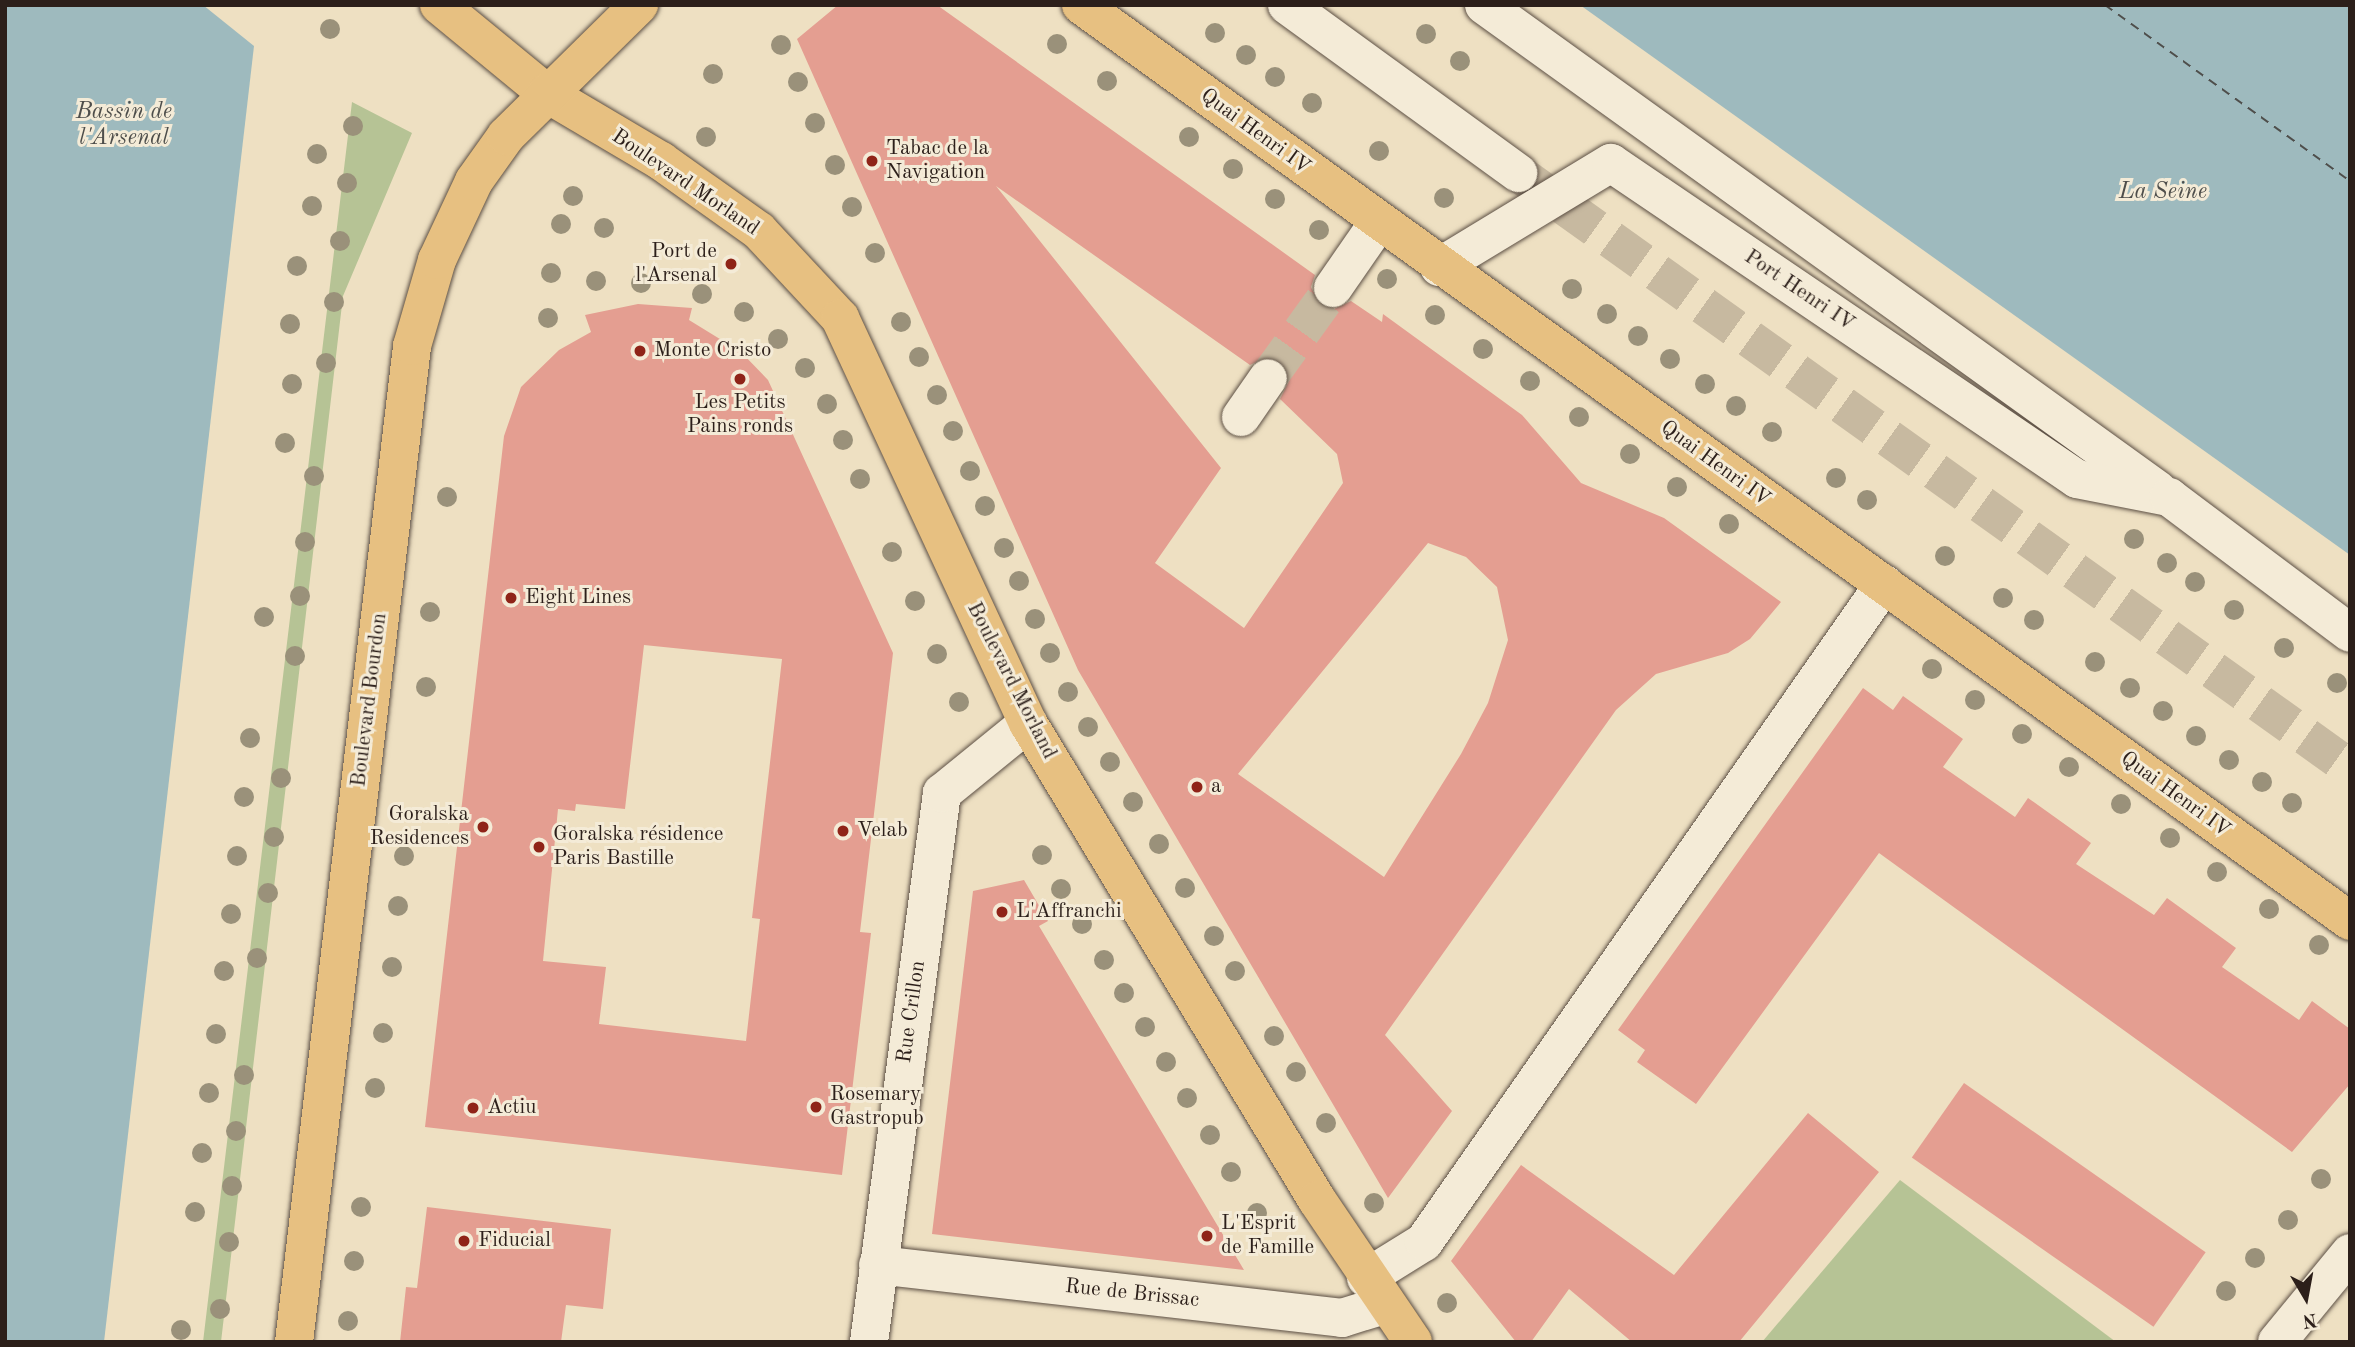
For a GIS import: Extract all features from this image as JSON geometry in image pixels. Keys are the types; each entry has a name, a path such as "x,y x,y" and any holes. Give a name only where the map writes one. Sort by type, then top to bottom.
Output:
{"main road":[{"name":"Boulevard Morland","path":"439,5 546,93 661,161 759,231 840,318 1028,723 1375,1292 1413,1342"},
{"name":"Boulevard Bourdon","path":"294,1342 412,346 437,260 474,181 546,93 639,5"},
{"name":"Quai Henri IV","path":"1081,5 1378,223 2350,921"}],"street":[{"path":"1287,5 1518,173"},
{"name":"Port Henri IV","path":"1484,5 2169,497 2350,633"},
{"name":"Port Henri IV","path":"1439,267 1611,163 2077,480 2169,497"},
{"path":"1333,288 1378,223"},
{"path":"1241,417 1268,378"},
{"name":"Rue de Brissac","path":"878,1265 1342,1318 1375,1292 1424,1242 1884,584"},
{"name":"Rue Crillon","path":"869,1342 942,793 1028,723"},
{"path":"2277,1342 2350,1253"}],"green space":[{"path":"352,102 412,133 343,296 221,1342 203,1342"},
{"path":"1900,1180 2116,1342 1762,1342"}],"water":[{"name":"Bassin de l'Arsenal","path":"5,5 203,5 254,46 104,1342 5,1342"},
{"name":"La Seine","path":"1580,5 2350,5 2350,555"}],"building":[{"path":"838,5 937,5 1315,275 1311,287 1320,306 1332,310 1351,301 1382,322 1383,314 1522,415 1581,483 1664,518 1781,602 1750,639 1728,653 1656,674 1616,710 1385,1035 1452,1111 1388,1198 1078,670 797,39","holes":["996,186 1250,365 1269,356 1281,360 1290,379 1280,399 1337,454 1343,483 1244,628 1155,563 1221,468","1428,543 1466,557 1497,587 1508,640 1488,703 1461,754 1384,877 1238,774"]},
{"path":"638,304 692,308 689,320 741,352 768,380 893,653 860,932 871,933 842,1175 425,1127 504,436 521,387 559,350 591,332 585,315","holes":["644,645 782,659 752,918 760,919 746,1041 599,1024 606,967 543,961 558,809 575,811 576,804 625,809"]},
{"path":"1863,688 1893,710 1903,696 1963,739 1943,767 2015,817 2028,798 2091,843 2076,864 2154,915 2167,898 2236,948 2222,967 2299,1020 2312,1001 2350,1029 2350,1084 2292,1152 1879,853 1696,1104 1637,1062 1645,1050 1618,1030"},
{"path":"1024,880 1048,921 1039,926 1244,1270 932,1234 973,891"},
{"path":"1964,1083 2206,1252 2153,1327 1912,1158"},
{"path":"1808,1113 1879,1172 1739,1342 1632,1342 1569,1289 1531,1342 1516,1342 1451,1261 1521,1165 1674,1275"},
{"path":"427,1207 611,1229 603,1309 566,1305 561,1342 400,1342 406,1287 417,1288"}],"ferry route":[{"path":"2105,5 2350,181"}],"tunnel":[{"path":"1518,173 2350,768"},
{"path":"1268,378 1333,288"}],"place":[{"name":"Tabac de la Navigation","path":"872,161"},
{"name":"Port de l'Arsenal","path":"731,264"},
{"name":"Monte Cristo","path":"640,351"},
{"name":"Les Petits Pains ronds","path":"740,379"},
{"name":"Eight Lines","path":"511,598"},
{"name":"a","path":"1197,787"},
{"name":"Goralska Residences","path":"483,827"},
{"name":"Velab","path":"843,831"},
{"name":"Goralska résidence Paris Bastille","path":"539,847"},
{"name":"L'Affranchi","path":"1002,912"},
{"name":"Rosemary Gastropub","path":"816,1107"},
{"name":"Actiu","path":"473,1108"},
{"name":"L'Esprit de Famille","path":"1207,1236"},
{"name":"Fiducial","path":"464,1241"}]}
